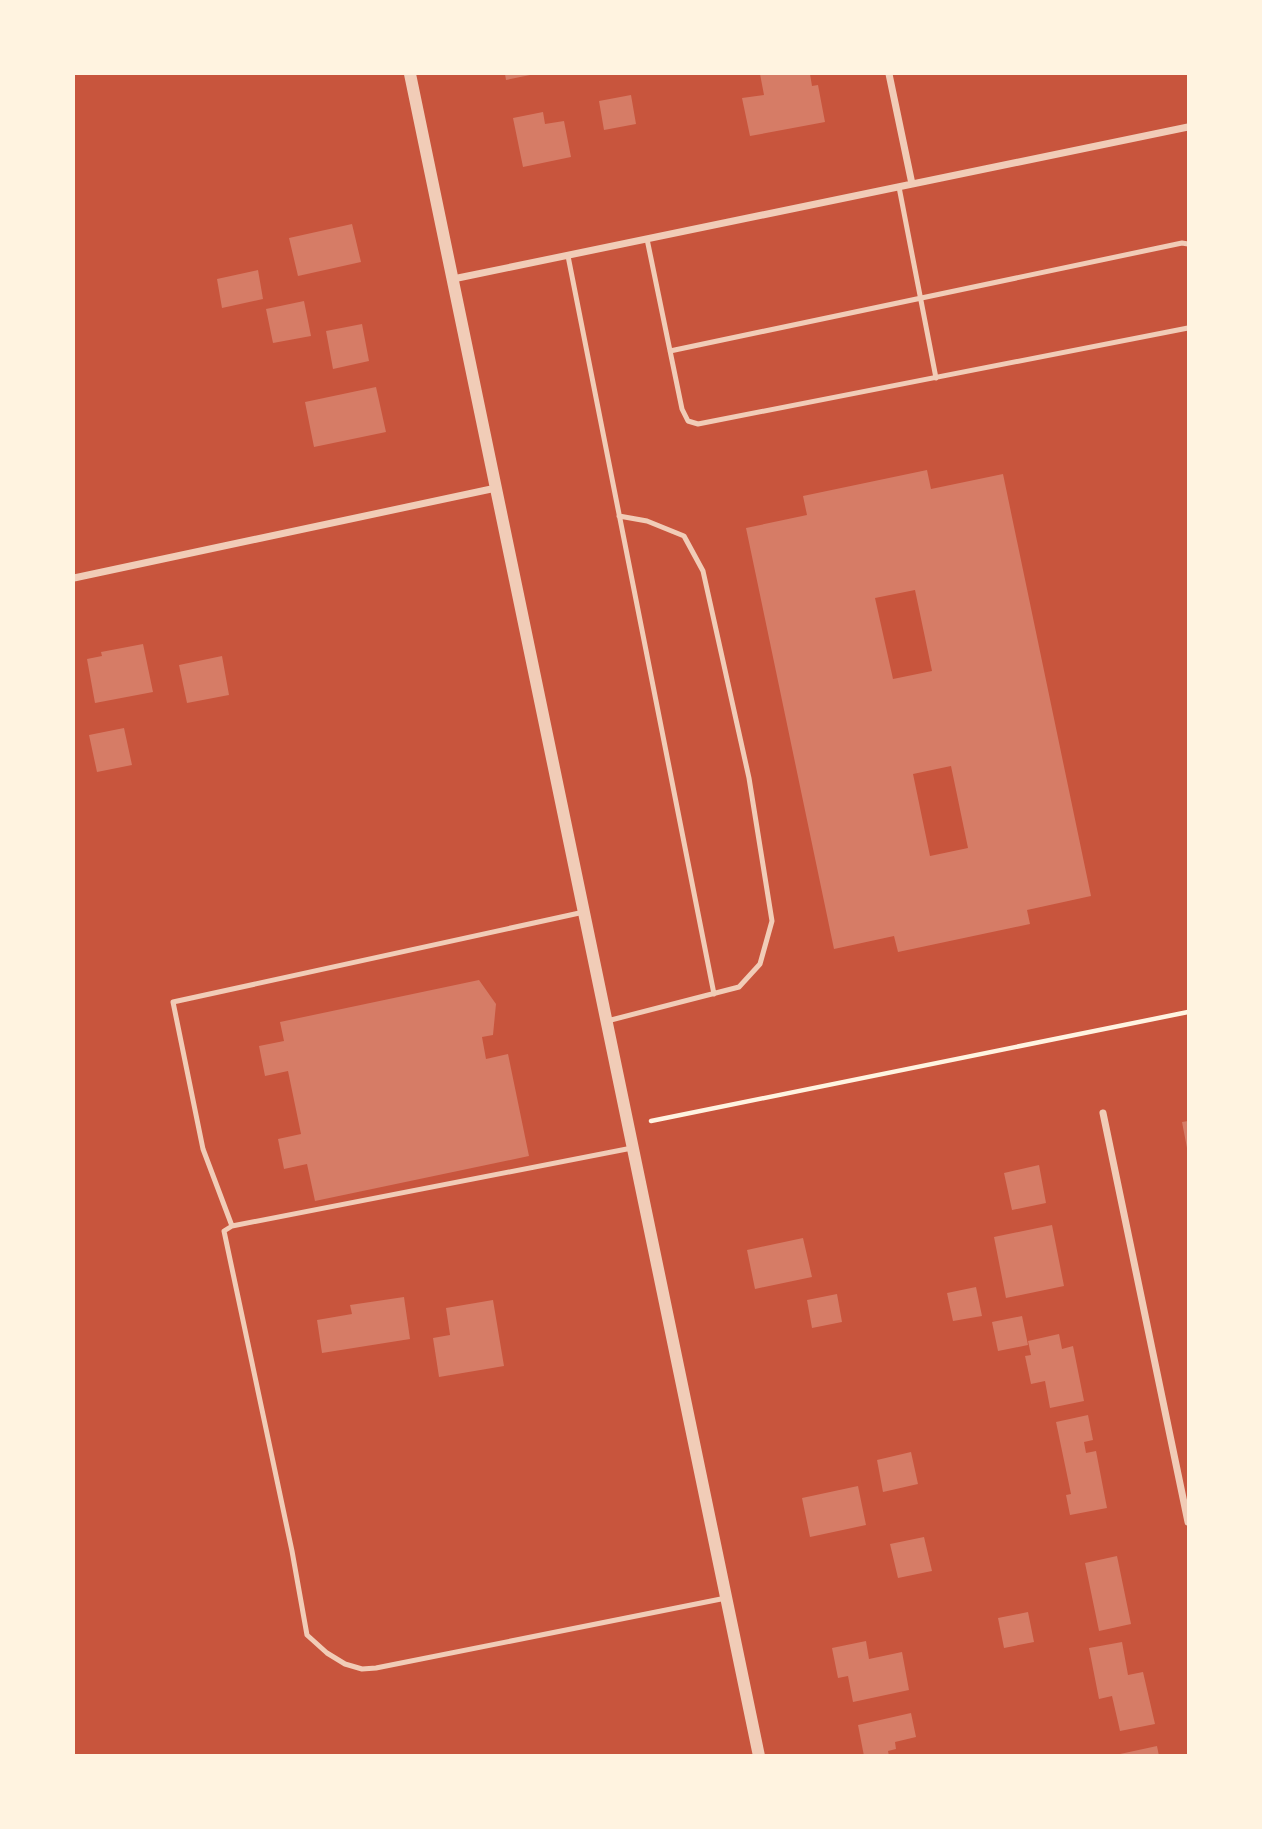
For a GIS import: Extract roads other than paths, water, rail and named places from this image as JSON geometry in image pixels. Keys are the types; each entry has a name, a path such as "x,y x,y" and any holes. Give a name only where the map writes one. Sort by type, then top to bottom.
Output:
{"street":[{"path":"410,74 759,1755"},
{"path":"888,74 912,184"},
{"path":"453,279 1188,127"},
{"path":"74,578 496,488"},
{"path":"1103,1113 1188,1522"}],"lane":[{"path":"899,187 936,377"},
{"path":"647,239 682,409 688,421 698,425 1188,328"},
{"path":"670,351 1182,243 1188,244"},
{"path":"568,256 715,994"},
{"path":"607,1021 739,987 760,964 772,921 749,778 703,571 684,536 647,521 619,516"},
{"path":"232,1226 203,1149 173,1002 584,912"},
{"path":"633,1147 232,1226 224,1231 292,1551 307,1635 327,1653 345,1664 362,1669 376,1668 726,1598"}]}
